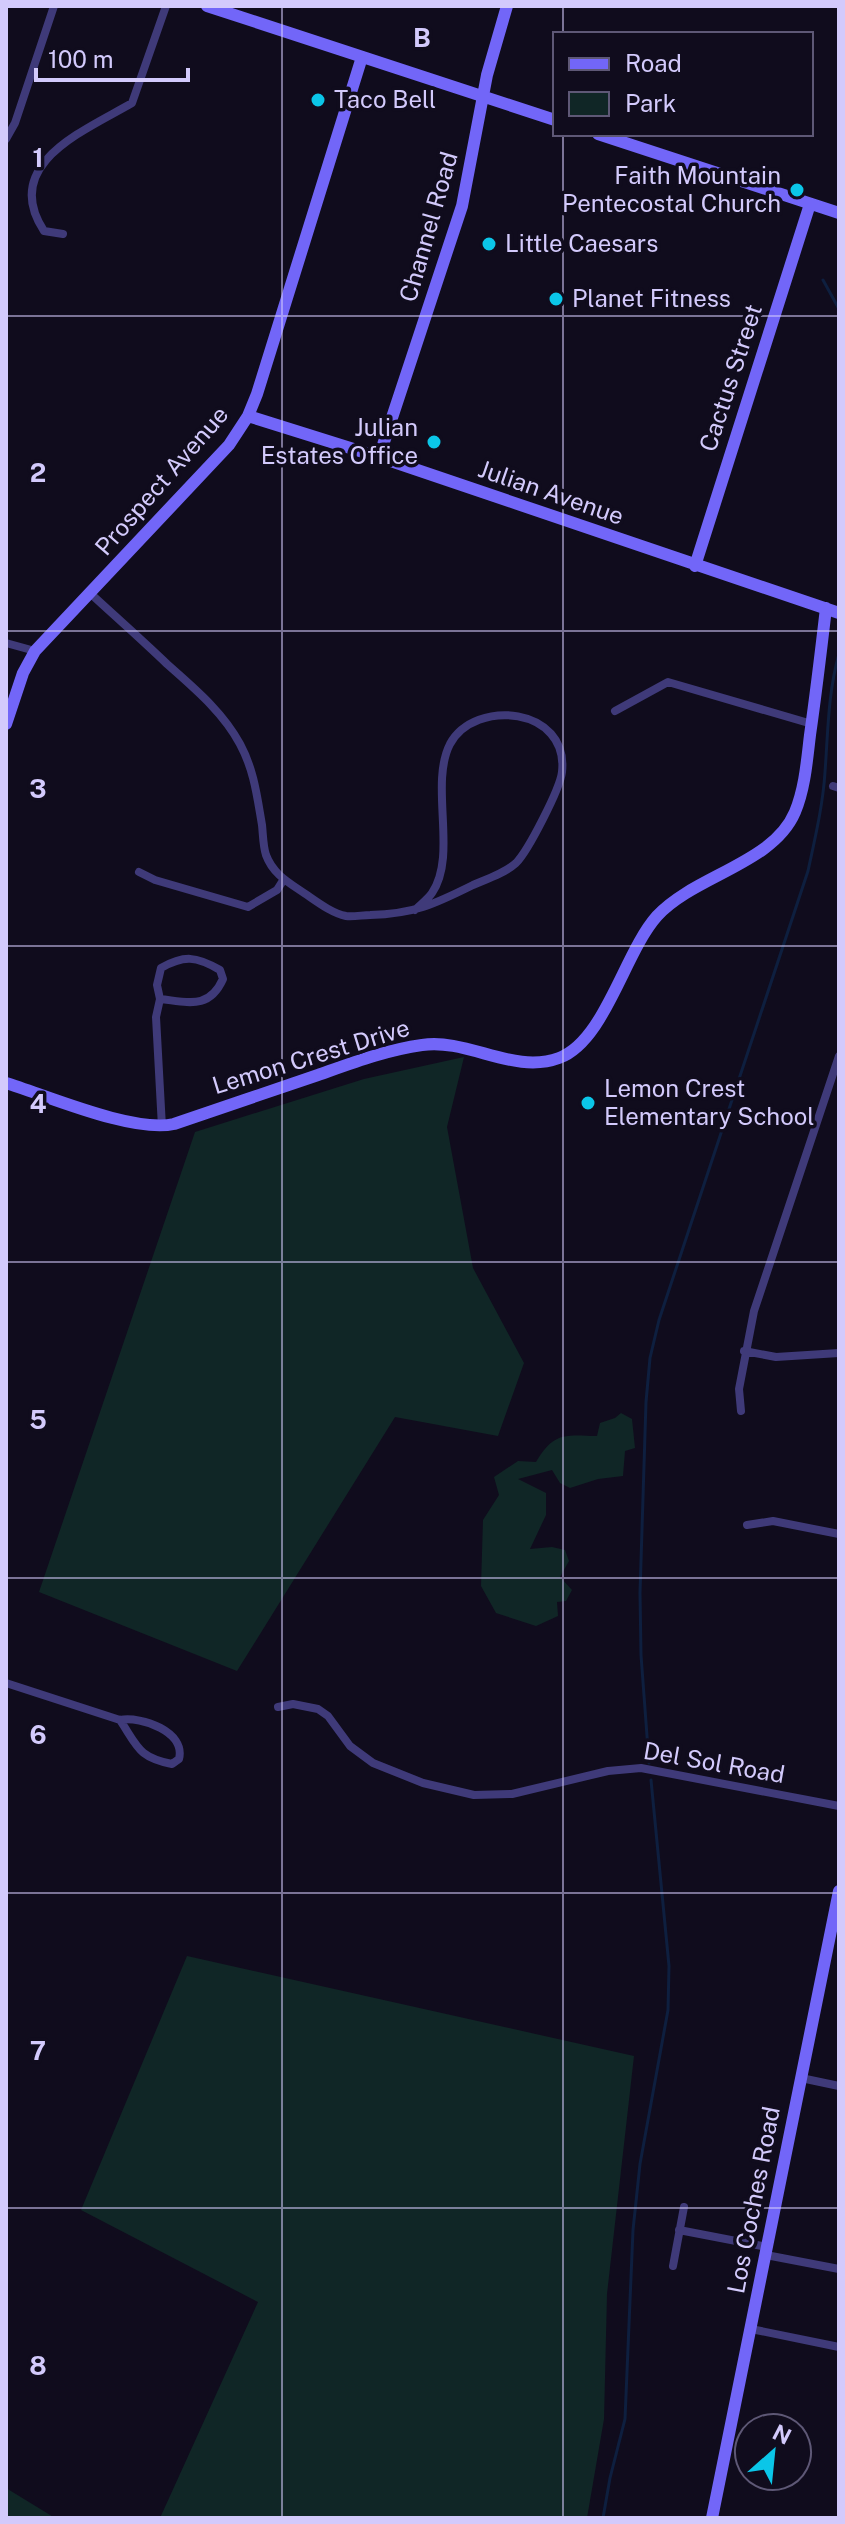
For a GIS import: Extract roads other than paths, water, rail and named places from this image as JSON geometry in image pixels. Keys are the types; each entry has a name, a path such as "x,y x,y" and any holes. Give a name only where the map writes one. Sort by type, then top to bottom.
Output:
{"street":[{"path":"6,139 15,123 54,6"},
{"path":"63,234 44,231 32,215 29,194 41,162 59,144 132,103 166,6"},
{"path":"207,6 553,119"},
{"name":"Channel Road","path":"379,457 462,206 483,96 507,6"},
{"name":"Prospect Avenue","path":"6,724 23,673 35,651 229,445 248,416 362,57"},
{"path":"604,136 839,213"},
{"name":"Cactus Street","path":"695,566 810,204"},
{"name":"Julian Avenue","path":"248,416 379,457 839,613"},
{"path":"91,594 208,701 239,742 254,774 266,854 277,874 327,908 345,916 398,915 441,903 513,866 526,853 561,780 563,761 556,742 545,727 529,717 508,714 480,721 460,732 450,744 442,783 438,880 432,894 415,910"},
{"name":"Lemon Crest Drive","path":"6,1083 133,1124 162,1127 369,1058 424,1044 459,1046 528,1062 555,1060 571,1053 590,1033 657,916 685,892 748,857 783,831 794,813 802,789 826,608"},
{"path":"6,643 35,651"},
{"path":"615,711 668,682 812,724"},
{"path":"139,872 155,880 248,907 277,890 284,879"},
{"path":"160,999 196,1003 208,999 218,991 223,979 220,970 193,959 178,959 161,968 156,1017 162,1127"},
{"path":"741,1411 739,1389 754,1311 839,1056"},
{"path":"744,1351 776,1357 839,1353"},
{"path":"747,1525 769,1521 839,1534"},
{"path":"6,1683 120,1720 139,1720 171,1735 179,1743 179,1759 172,1764 149,1759 133,1743 120,1720"},
{"name":"Del Sol Road","path":"278,1707 293,1704 318,1709 328,1716 350,1746 373,1763 423,1783 474,1795 512,1794 608,1771 641,1768 839,1806"},
{"name":"Los Coches Road","path":"712,2518 839,1891"},
{"path":"801,2078 839,2086"},
{"path":"673,2266 684,2207"},
{"path":"679,2230 839,2269"},
{"path":"751,2329 839,2347"}],"waterway":[{"path":"823,280 839,309"},
{"path":"649,1763 640,1593 650,1358 659,1320 808,871 822,797 831,697 839,654"},
{"path":"603,2518 625,2419 633,2230 640,2164 668,2010 669,1966 651,1780"}],"place":[{"name":"Taco Bell","path":"318,100"},
{"name":"Faith Mountain Pentecostal Church","path":"797,190"},
{"name":"Little Caesars","path":"489,244"},
{"name":"Planet Fitness","path":"556,299"},
{"name":"Julian Estates Office","path":"434,442"},
{"name":"Lemon Crest Elementary School","path":"588,1103"}]}
